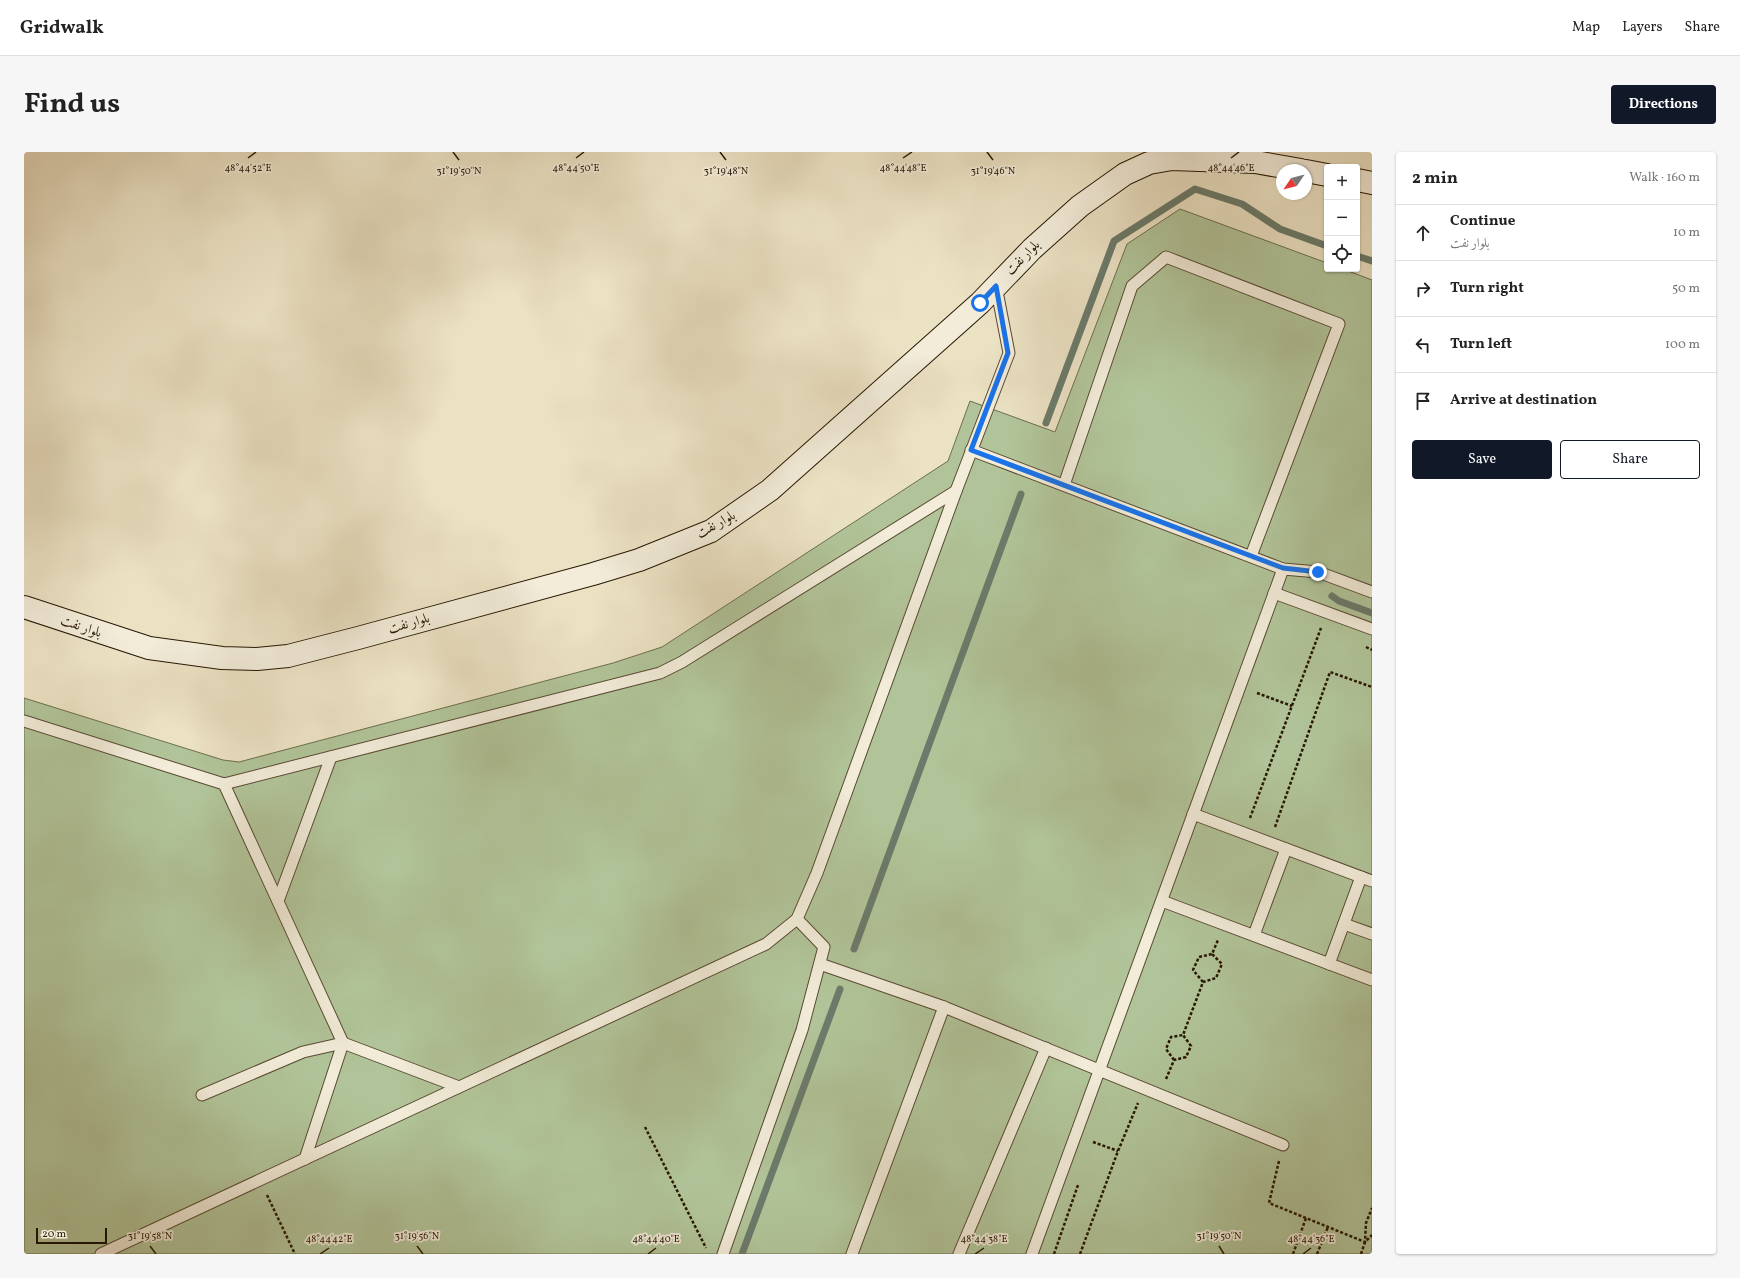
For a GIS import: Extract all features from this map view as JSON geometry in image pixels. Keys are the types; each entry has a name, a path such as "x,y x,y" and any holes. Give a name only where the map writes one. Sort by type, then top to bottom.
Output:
{"street":[{"name":"بلوار نفت","path":"24,608 149,648 222,658 257,659 288,656 358,638 639,560 711,530 770,490 980,303 1032,249 1080,206 1125,174 1149,163 1172,159 1206,159 1255,162 1276,166"},
{"path":"1312,172 1324,174"},
{"path":"1360,181 1372,183"}],"lane":[{"path":"1064,485 1132,286 1166,257 1339,324 1251,556"},
{"path":"101,1254 766,944 797,919 817,873 971,450 1008,353 996,286"},
{"path":"971,450 1283,568 1318,572 1372,592"},
{"path":"24,721 224,784 660,674 682,662 956,491"},
{"path":"1032,1254 1283,568"},
{"path":"1274,593 1372,629"},
{"path":"278,901 331,757"},
{"path":"224,784 343,1043 305,1159"},
{"path":"1193,814 1372,881"},
{"path":"1254,935 1286,849"},
{"path":"1329,964 1361,877"},
{"path":"1162,901 1372,980"},
{"path":"723,1254 802,1030 824,947 797,919"},
{"path":"1344,924 1372,934"},
{"path":"820,964 944,1007 1283,1145"},
{"path":"852,1254 944,1007"},
{"path":"202,1095 303,1052 343,1043 459,1087"},
{"path":"959,1254 1046,1048"}],"path":[{"path":"1245,833 1327,612"},
{"path":"1269,842 1330,672 1372,687"},
{"path":"1240,687 1292,706"},
{"path":"1212,954 1224,924"},
{"path":"1203,982 1216,978 1222,964 1212,954"},
{"path":"1203,982 1194,970 1199,957 1212,954"},
{"path":"1182,1035 1203,982"},
{"path":"1174,1060 1186,1057 1191,1046 1182,1035"},
{"path":"1174,1060 1166,1049 1171,1037 1182,1035"},
{"path":"1160,1094 1174,1060"},
{"path":"1080,1254 1118,1151 1144,1088"},
{"path":"645,1127 708,1254"},
{"path":"1090,1150 1096,1135"},
{"path":"1093,1142 1118,1151"},
{"path":"1283,1145 1269,1203 1365,1242"},
{"path":"260,1180 295,1254"},
{"path":"1054,1254 1080,1180"},
{"path":"1360,1254 1365,1242 1366,1223 1372,1208"},
{"path":"1293,1254 1306,1218"},
{"path":"1317,1254 1328,1227"},
{"path":"1365,1242 1372,1235"}],"green space":[{"path":"1180,209 1324,262 1324,272 1351,272 1372,280 1372,1254 24,1254 24,698 223,760 239,762 613,663 662,647 948,461 970,401 1055,432 1127,244"}],"waterway":[{"path":"1046,423 1114,241 1195,189 1242,204 1280,229 1324,245"},
{"path":"1360,257 1372,261"},
{"path":"854,949 1021,494"},
{"path":"1332,596 1339,601 1372,613"},
{"path":"742,1254 840,989"}],"route":[{"path":"980,303 996,286 1008,353 971,450 1283,568 1318,572"}]}
